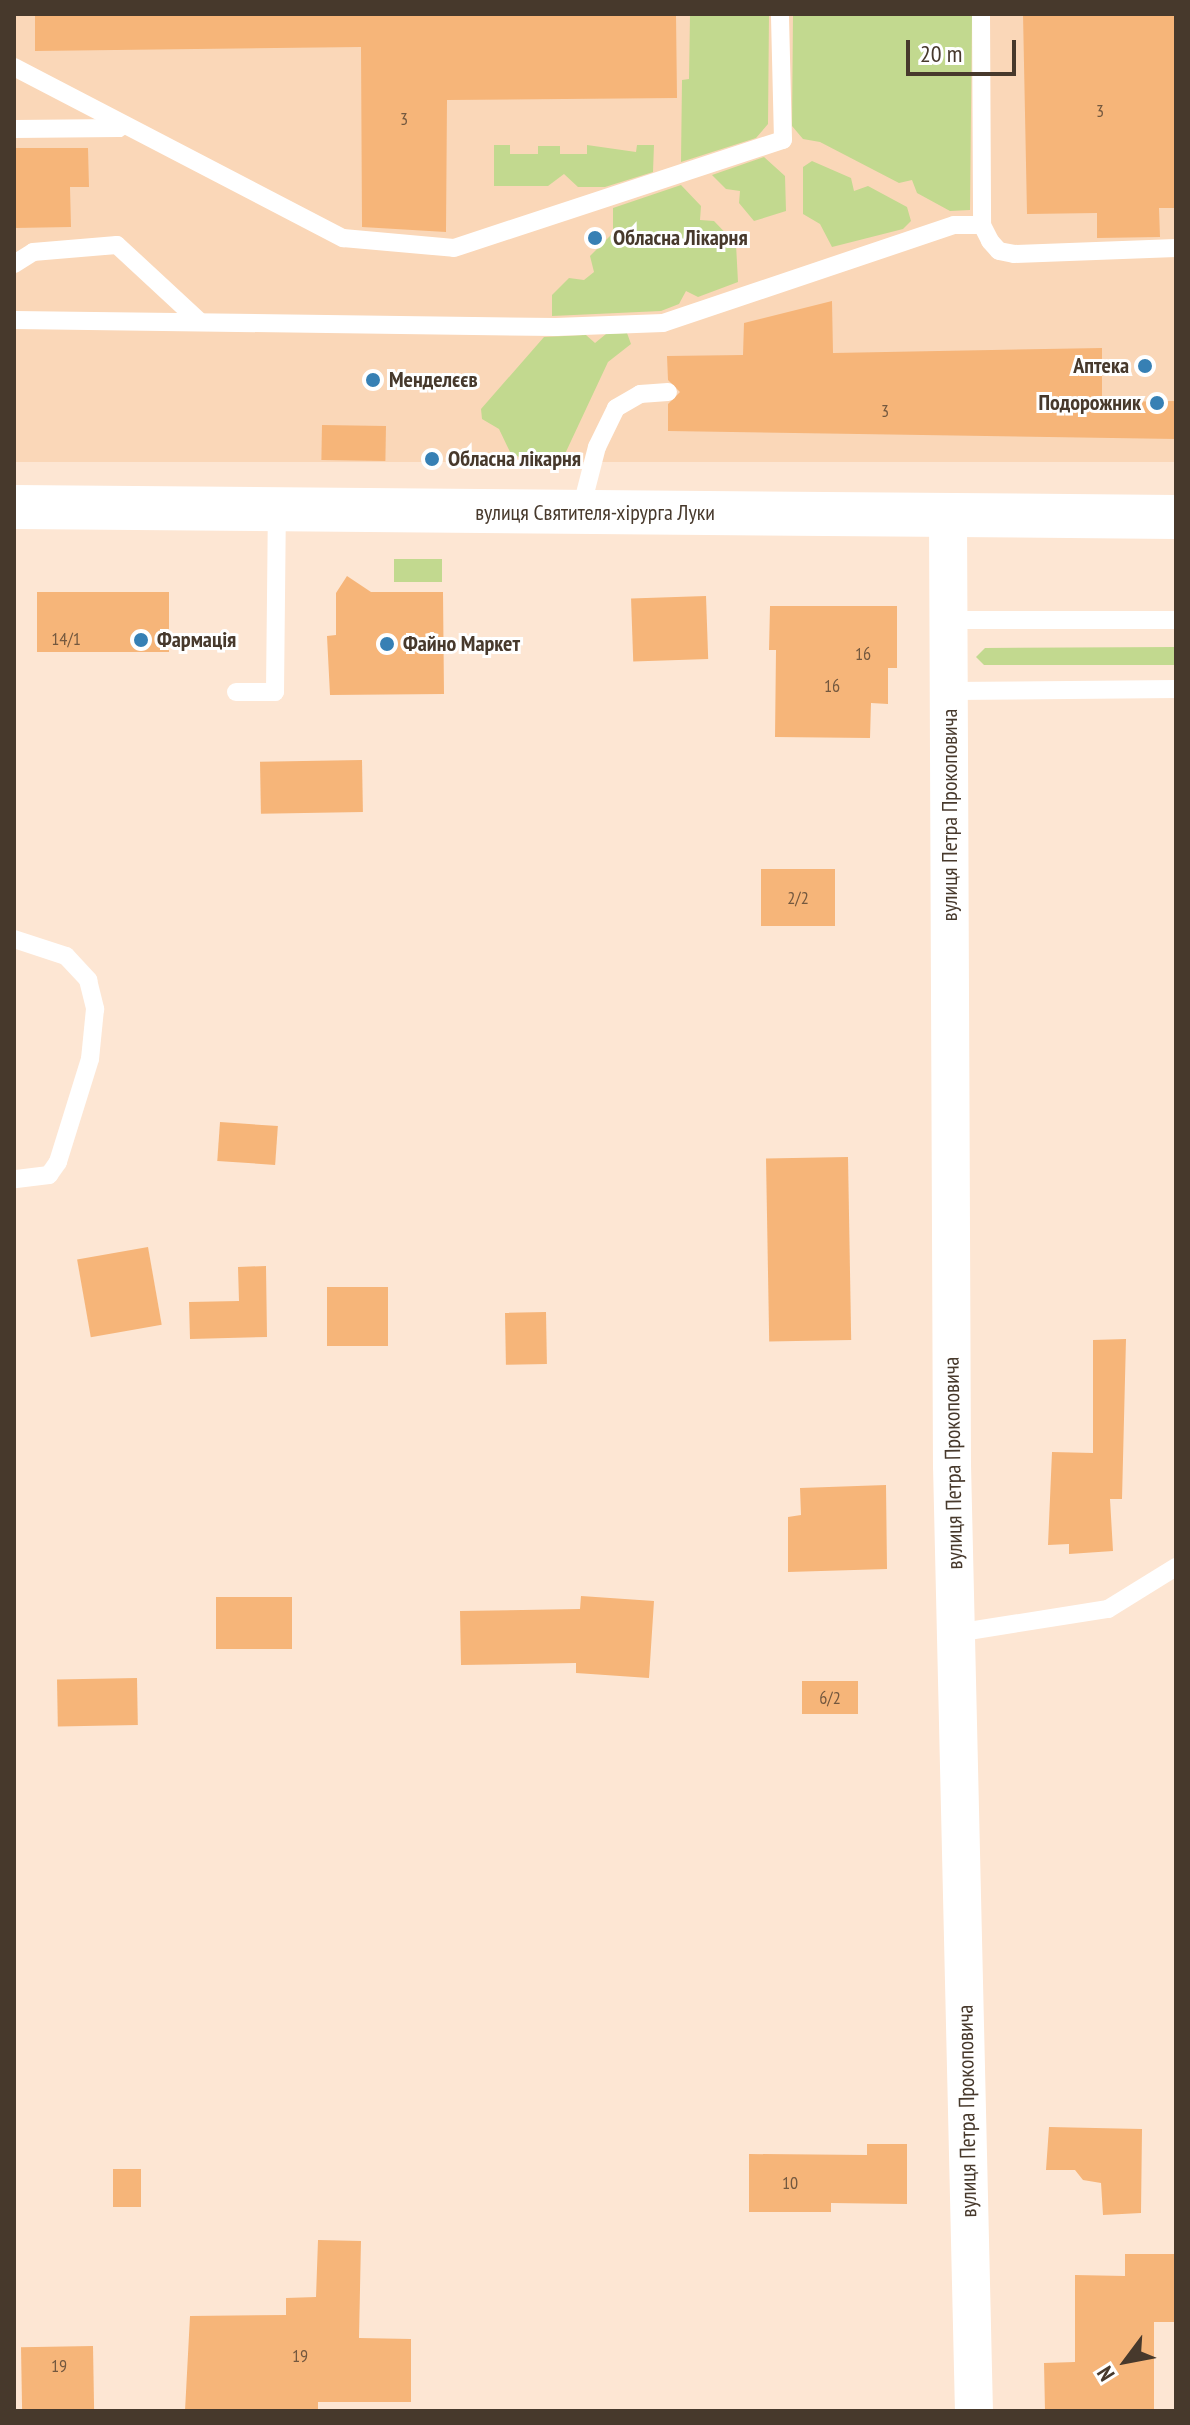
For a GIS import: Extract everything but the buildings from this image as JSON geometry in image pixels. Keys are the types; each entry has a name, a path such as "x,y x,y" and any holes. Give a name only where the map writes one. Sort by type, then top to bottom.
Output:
{"street":[{"name":"вулиця Святителя-хірурга Луки","path":"14,507 277,512 1176,517"},
{"name":"вулиця Петра Прокоповича","path":"948,515 956,1633 974,2411"}],"lane":[{"path":"14,67 123,128 343,238 467,246 783,140 780,14"},
{"path":"981,14 982,225 999,251 1014,254 1176,248"},
{"path":"14,129 123,128"},
{"path":"14,320 556,327 663,323 954,225 982,225"},
{"path":"14,264 33,252 117,245 199,321"},
{"path":"580,513 597,447 616,408 625,399 668,392"},
{"path":"236,692 275,692 277,512"},
{"path":"949,620 1176,620"},
{"path":"949,691 1176,689"},
{"path":"14,939 44,945 79,967 95,1009 90,1059 58,1162 49,1175 14,1179"},
{"path":"956,1633 1108,1609 1176,1567"}],"shaded area":[{"name":"Обласна Лікарня","path":"14,14 1176,14 1176,462 14,462"}],"green space":[{"path":"690,14 769,14 768,124 756,138 681,162 682,80 689,79"},
{"path":"793,14 972,14 970,210 950,211 917,193 912,180 899,183 820,142 803,139 792,126"},
{"path":"494,145 510,145 510,154 538,154 538,146 560,146 560,154 587,154 587,145 636,152 637,145 654,145 653,172 605,187 578,187 564,174 548,186 494,186"},
{"path":"764,157 785,176 786,211 754,221 739,203 740,191 726,189 712,175"},
{"path":"812,161 851,178 854,191 868,186 907,207 911,221 903,229 832,247 820,224 803,214 803,167"},
{"path":"681,185 701,206 700,220 714,221 736,244 738,282 698,297 686,291 679,304 661,311 552,316 552,295 569,278 584,280 594,272 590,256 613,233 613,208"},
{"path":"627,333 631,344 608,362 564,456 519,457 510,452 499,429 482,419 481,409 544,337 586,335 595,343 606,334"},
{"path":"394,559 442,559 442,582 394,582"},
{"path":"1176,647 1176,665 984,665 976,657 985,648"}],"place":[{"name":"Обласна Лікарня","path":"595,238"},
{"name":"Аптека","path":"1145,366"},
{"name":"Менделєєв","path":"373,380"},
{"name":"Подорожник","path":"1157,403"},
{"name":"Обласна лікарня","path":"432,459"},
{"name":"Фармація","path":"141,640"},
{"name":"Файно Маркет","path":"387,644"}]}
